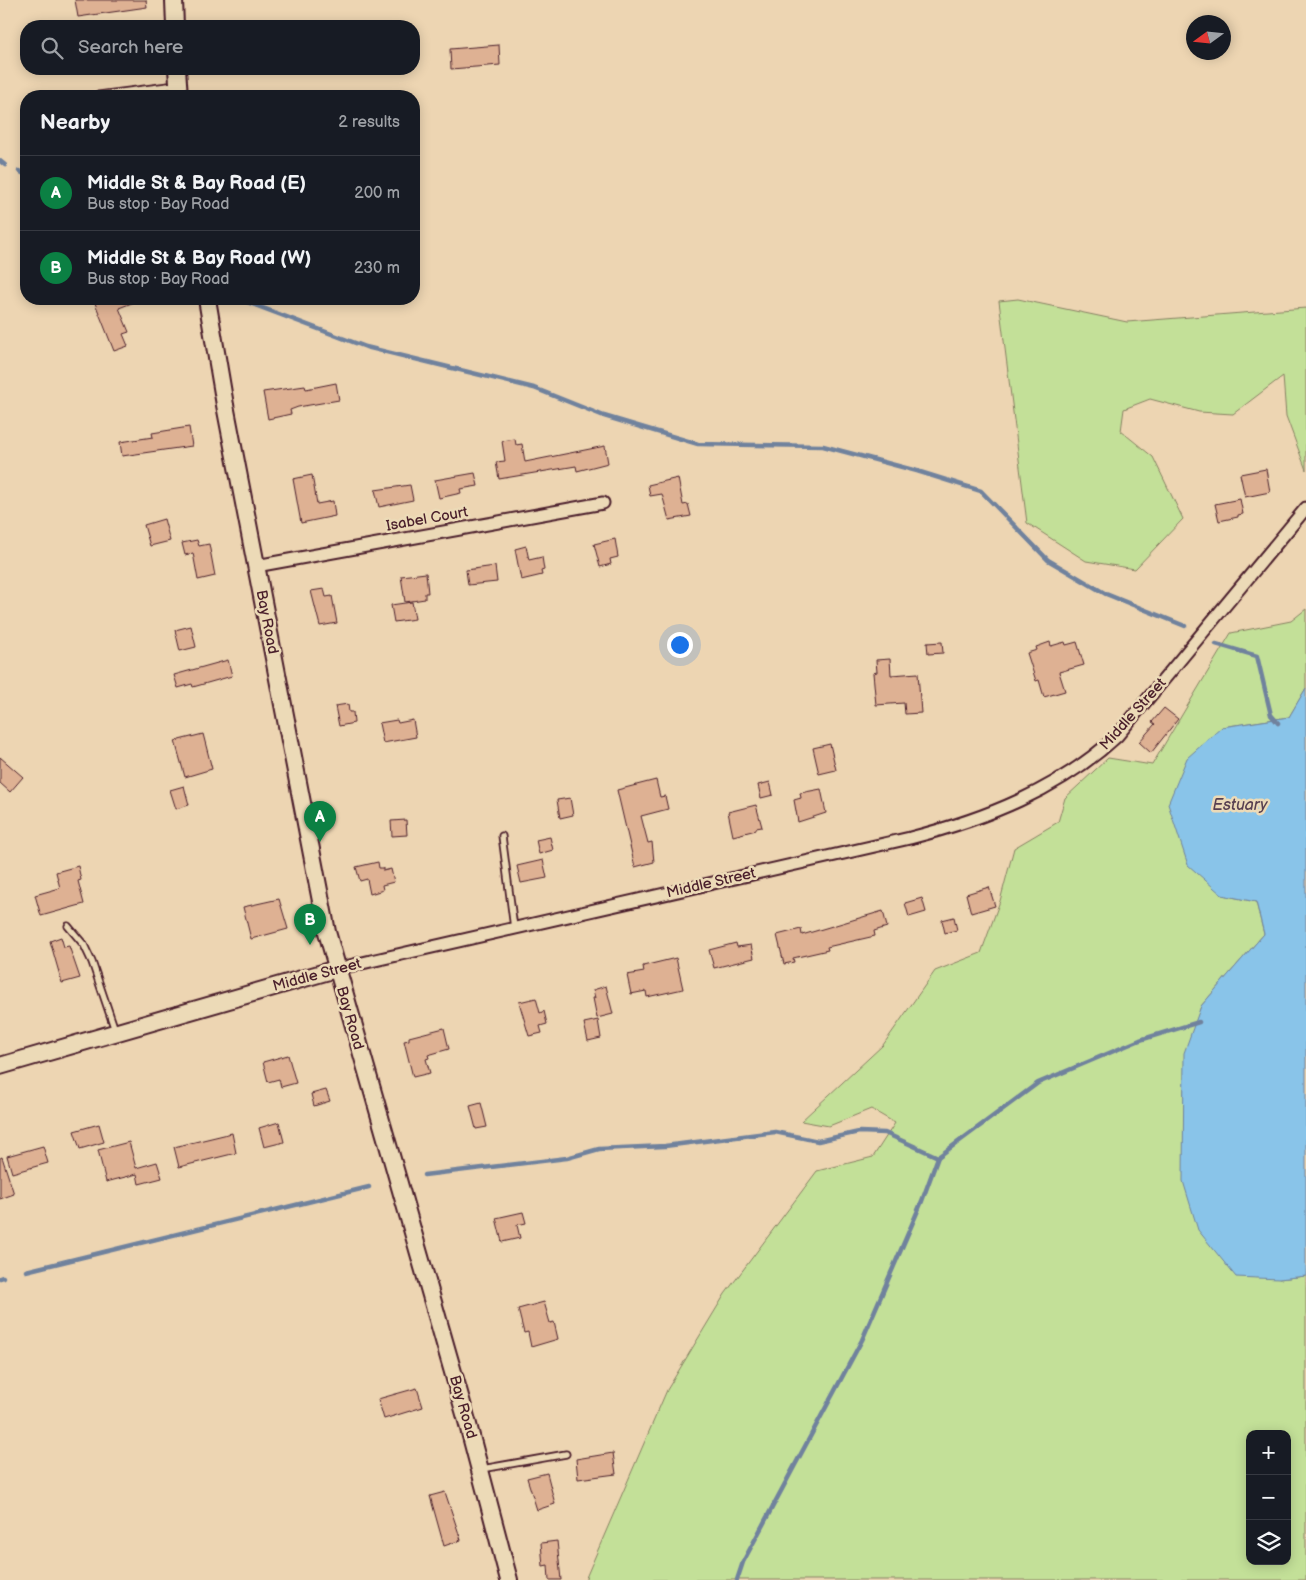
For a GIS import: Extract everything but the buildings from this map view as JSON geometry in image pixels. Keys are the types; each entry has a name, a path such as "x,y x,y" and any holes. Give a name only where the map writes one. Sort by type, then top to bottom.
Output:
{"main road":[{"path":"174,0 175,20"},
{"name":"Bay Road","path":"208,305 325,924 336,969 480,1470 509,1580"},
{"name":"Middle Street","path":"0,1066 336,969"}],"street":[{"name":"Isabel Court","path":"256,566 603,502"},
{"name":"Middle Street","path":"336,969 931,832 1000,810 1080,767 1122,731 1306,508"}],"lane":[{"path":"131,90 178,83"},
{"path":"502,836 514,928"},
{"path":"68,926 84,945 92,962 116,1032"},
{"path":"480,1470 566,1454"}],"green space":[{"path":"1018,299 1127,322 1306,308 1306,470 1286,416 1283,376 1233,414 1199,412 1150,399 1124,409 1121,431 1153,457 1183,519 1135,569 1086,561 1027,523 999,301"},
{"path":"1306,609 1306,688 1289,717 1222,727 1222,895 1256,902 1264,934 1201,1006 1185,1059 1184,1095 1279,1279 1306,1276 1306,1580 585,1580 667,1390 725,1294 817,1171 873,1157 895,1123 871,1109 829,1126 801,1121 883,1045 935,971 981,953 1000,901 1014,848 1058,822 1065,798 1108,758 1152,765 1231,633 1291,621"}],"water":[{"name":"Estuary","path":"1306,688 1306,1276 1279,1279 1236,1277 1198,1230 1183,1181 1184,1053 1201,1006 1264,934 1256,902 1222,895 1188,865 1168,804 1187,758 1222,727 1289,717"}],"waterway":[{"path":"0,161 5,165"},
{"path":"255,305 366,347 534,388 604,416 698,444 823,446 917,471 981,491 1048,560 1106,594 1185,626"},
{"path":"1216,644 1257,656 1271,715 1278,723"},
{"path":"737,1580 743,1562 862,1340 922,1201 938,1157 1038,1083 1140,1040 1199,1022"},
{"path":"424,1175 567,1158 599,1149 665,1146 775,1132 818,1141 859,1132 885,1133 938,1157"},
{"path":"26,1271 369,1187"}],"place":[{"name":"Middle St & Bay Road (E)","path":"320,842"},
{"name":"Middle St & Bay Road (W)","path":"310,945"}]}
